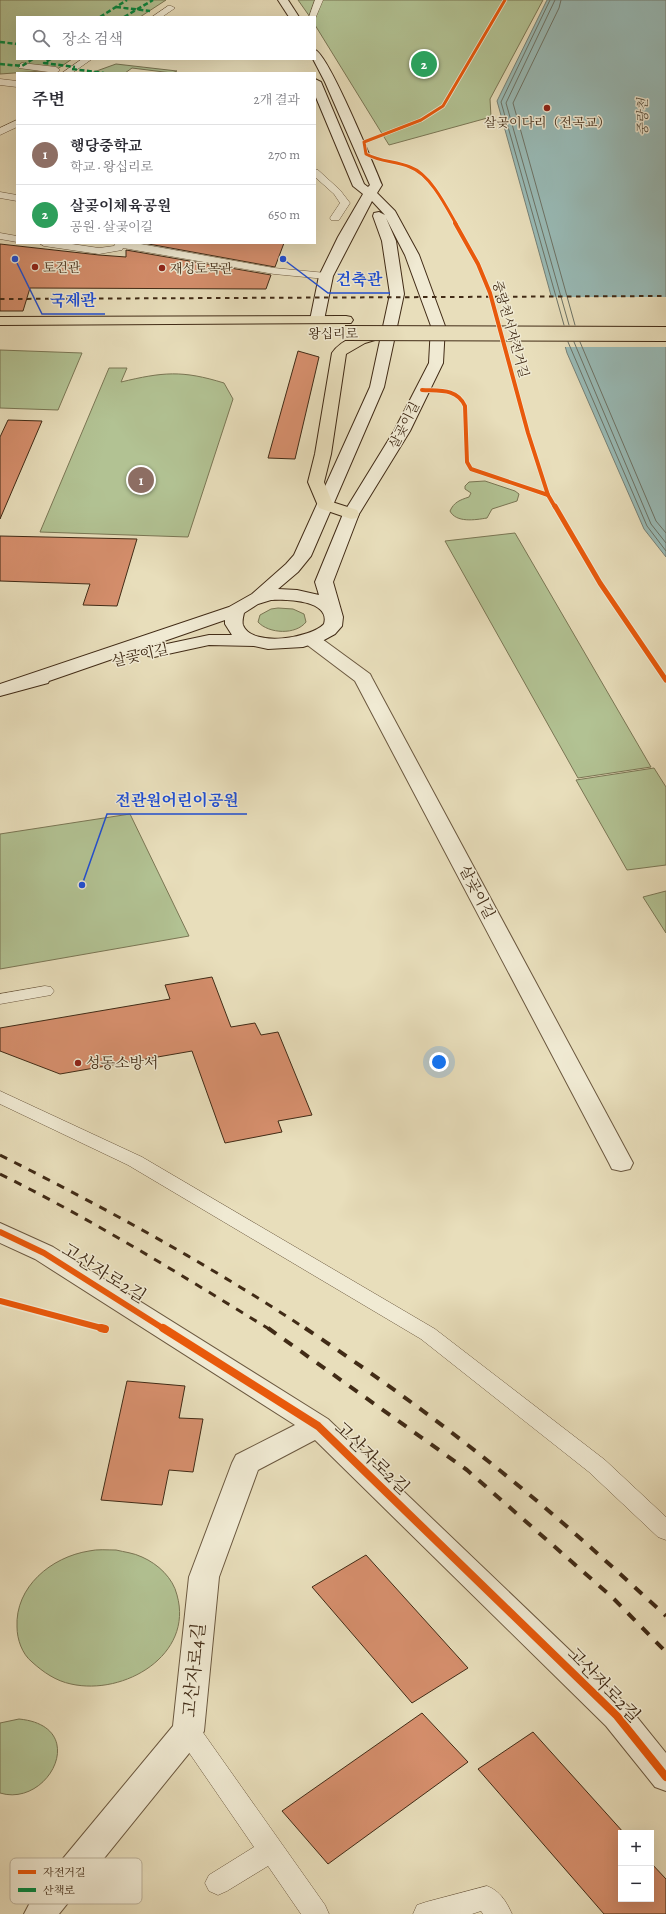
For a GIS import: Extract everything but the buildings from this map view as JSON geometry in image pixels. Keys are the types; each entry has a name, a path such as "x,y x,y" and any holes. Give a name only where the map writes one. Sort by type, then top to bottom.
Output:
{"main road":[{"path":"283,0 293,16"},
{"name":"살곶이길","path":"316,55 331,82 376,185 370,193"},
{"name":"살곶이길","path":"316,84 359,186 370,193 389,211 412,254 438,326 436,363 402,431 351,514 324,582 333,614"},
{"path":"318,320 326,276 344,237 370,193"},
{"name":"살곶이길","path":"0,690 235,611 244,604 256,598 292,568 302,556 377,387 397,294 388,241 370,193"},
{"name":"왕십리로","path":"0,321 318,320 346,333"},
{"name":"왕십리로","path":"0,334 346,333 458,320"},
{"path":"482,320 514,320"},
{"path":"351,514 325,505 316,482 323,454 339,353 346,333 358,340 384,333 666,334"},
{"path":"256,598 282,595 304,596 328,607 333,614 334,621 331,628 323,635 312,640"},
{"path":"235,611 232,619 234,628 242,635 255,641"},
{"name":"살곶이길","path":"27,682 192,642 225,639 284,645 312,640 363,678 620,1163"},
{"name":"고산자로2길","path":"0,1232 44,1253 318,1426 617,1716 666,1777"},
{"name":"고산자로4길","path":"84,1858 188,1731 204,1577 246,1463 318,1426"},
{"name":"고산자로4길","path":"41,1914 47,1904"}],"lane":[{"path":"313,16 319,0"},
{"path":"158,16 171,8"},
{"path":"68,72 86,60"},
{"path":"22,66 56,70"},
{"path":"0,82 16,84"},
{"path":"0,132 16,124"},
{"path":"316,173 337,192 345,203 335,218"},
{"path":"0,195 16,198"},
{"path":"0,236 16,239"},
{"path":"51,244 99,251 118,248 120,244 158,248 298,275 326,276"},
{"path":"0,999 46,991"},
{"path":"0,1097 135,1161 428,1334 597,1466 666,1531"},
{"path":"188,1731 316,1914"},
{"path":"218,1883 271,1850"},
{"path":"426,1914 487,1898 499,1914"}],"green space":[{"path":"0,0 166,0 142,16 16,16 16,60 71,60 56,70 0,74"},
{"path":"298,0 543,0 490,99 491,117 389,145 316,27 316,16 309,16"},
{"path":"116,64 177,71 164,72 132,68 126,72 94,72"},
{"path":"0,350 82,353 58,410 0,408"},
{"path":"109,368 127,368 121,382 161,374 184,374 209,379 224,383 233,399 188,537 40,532"},
{"path":"485,481 515,491 519,494 517,501 492,509 487,518 466,520 453,515 450,511 453,505 460,500 469,497 471,493 465,489 465,486 469,482"},
{"path":"515,533 651,767 578,778 445,541"},
{"path":"271,609 293,609 304,614 306,622 296,629 289,631 275,631 258,622 260,615"},
{"path":"654,768 666,787 666,865 627,870 576,780"},
{"path":"130,814 189,936 0,969 0,834"},
{"path":"666,891 666,933 643,897"},
{"path":"92,1550 116,1550 136,1554 148,1560 164,1572 168,1577 177,1595 180,1617 175,1636 165,1653 150,1666 132,1677 112,1684 91,1686 71,1684 60,1681 36,1666 28,1659 23,1651 19,1641 17,1627 18,1612 22,1599 38,1576 61,1560 75,1554"},
{"path":"19,1719 41,1725 53,1736 58,1749 55,1764 47,1778 34,1789 18,1794 0,1793 0,1723"}],"water":[{"name":"중랑천","path":"547,0 666,0 666,557 644,529 567,353 497,101"}],"pier":[{"path":"550,297 666,297 666,347 564,347"}],"railway":[{"path":"0,299 666,296"},
{"path":"0,1155 78,1195 194,1259 306,1329"},
{"path":"0,1174 103,1229 269,1329"},
{"path":"268,1328 467,1470 612,1597 666,1652"},
{"path":"305,1328 411,1402 463,1441 534,1498 666,1616"}],"marked path":[{"path":"102,16 127,0"},
{"path":"126,16 153,0"},
{"path":"116,7 150,11"},
{"path":"0,42 16,44"},
{"path":"0,64 22,66 31,60"},
{"path":"49,60 44,63 75,67"},
{"path":"72,69 96,72"}],"cycle path":[{"name":"중랑천서자전거길","path":"505,0 443,106 421,120 371,138 364,142 366,154 415,169 435,190 457,226 478,264 490,293 528,433 548,495 600,583 666,680"},
{"path":"422,390 448,391 458,396 462,400 465,406 467,462 471,469 548,495"},
{"path":"0,1232 44,1253 318,1426 617,1716 666,1777"},
{"path":"0,1301 105,1329"}],"place":[{"name":"살곶이체육공원","path":"424,64"},
{"name":"살곶이다리（전곡교）","path":"547,108"},
{"name":"국제관","path":"15,259"},
{"name":"건축관","path":"283,259"},
{"name":"토건관","path":"35,267"},
{"name":"재성토목관","path":"162,268"},
{"name":"행당중학교","path":"141,480"},
{"name":"전관원어린이공원","path":"82,885"},
{"name":"성동소방서","path":"78,1063"}]}
